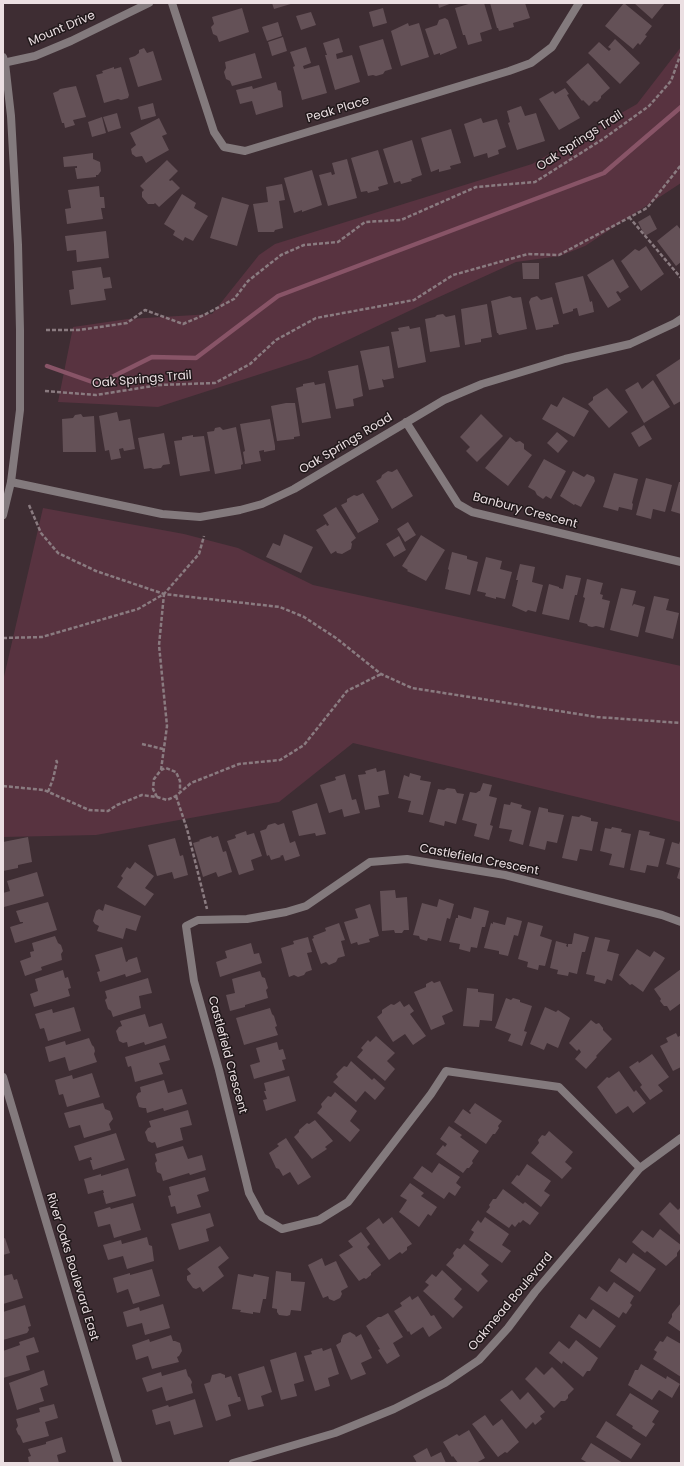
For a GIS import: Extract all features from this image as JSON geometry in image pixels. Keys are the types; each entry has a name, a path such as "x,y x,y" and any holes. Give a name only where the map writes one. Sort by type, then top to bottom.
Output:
{"street":[{"name":"Mount Drive","path":"4,61 35,56 149,3"},
{"name":"Peak Place","path":"172,3 214,132 224,147 245,151 509,72 531,63 552,47 579,3"},
{"path":"3,515 11,482 20,410 18,245 11,116 4,61"},
{"name":"Oak Springs Road","path":"11,482 162,514 200,517 240,510 262,504 294,489 444,400 482,384 566,359 630,344 681,319"},
{"name":"Banbury Crescent","path":"406,422 458,504 472,512 681,562"},
{"name":"Castlefield Crescent","path":"640,1168 559,1087 446,1071 431,1094 348,1202 318,1220 282,1229 262,1217 249,1193 219,1070 194,981 186,926 198,920 248,919 286,912 306,906 370,862 406,859 505,875 662,915 681,922"},
{"name":"River Oaks Boulevard East","path":"3,1077 118,1463"},
{"name":"Oakmead Boulevard","path":"233,1463 335,1433 394,1409 445,1383 479,1360 508,1328 535,1292 640,1168 681,1138"}],"path":[{"name":"Oak Springs Trail","path":"46,330 79,330 127,322 145,310 183,324 204,315 234,298 248,282 281,255 304,245 338,242 365,222 401,220 476,187 534,182 603,139 649,106 671,81 681,53"},
{"name":"Oak Springs Trail","path":"45,391 96,395 159,385 215,383 250,364 276,340 316,318 414,300 453,275 528,254 559,255 647,208 681,165"},
{"path":"629,217 681,278"},
{"path":"29,505 41,533 58,553 96,571 164,594 280,607 304,617 336,638 381,674 412,688 597,717 681,723"},
{"path":"3,638 42,637 138,609 164,594 199,554 204,536"},
{"path":"157,797 153,789 154,779 160,770 167,726 159,645 164,594"},
{"path":"4,787 44,790 90,810 108,811 142,795 167,800 176,796 190,783 240,764 280,760 304,745 347,691 381,674"},
{"path":"142,744 163,750"},
{"path":"48,792 53,779 56,760"},
{"path":"160,770 166,768 176,772 180,780 180,792"},
{"path":"176,796 188,829 210,920"}],"shaded area":[{"path":"681,47 681,183 585,246 560,256 516,262 310,358 158,407 58,402 73,327 128,319 212,314 259,255 275,244 532,164 637,104"},
{"path":"43,508 184,534 238,548 313,585 681,666 681,822 353,743 279,802 96,835 3,837 3,681"}],"building":[{"path":"272,3 294,3 274,9"},
{"path":"438,3 452,3 439,8"},
{"path":"472,3 484,3 492,29 480,33 482,41 468,45 465,35 463,35 455,8"},
{"path":"490,3 525,3 530,18 513,23 514,27 499,31"},
{"path":"624,3 652,26 640,45 638,43 633,49 605,26"},
{"path":"634,3 665,3 652,19"},
{"path":"242,8 249,32 219,42 217,36 213,34 211,27 214,24 212,17"},
{"path":"383,8 387,23 373,27 369,12"},
{"path":"311,12 316,25 301,30 296,16"},
{"path":"445,18 448,20 457,48 440,55 440,53 434,55 425,29 437,25 439,20"},
{"path":"278,22 282,36 267,41 262,27"},
{"path":"408,23 409,26 419,23 429,57 401,66 391,31"},
{"path":"283,37 287,51 272,56 268,42"},
{"path":"339,38 343,52 336,54 337,59 352,55 360,82 335,90 323,43"},
{"path":"383,39 392,69 385,71 383,74 368,76 359,46"},
{"path":"615,39 640,63 620,84 588,53 599,42 609,51 611,49 608,47"},
{"path":"306,47 311,63 303,66 304,69 319,65 327,93 302,100 293,67 295,66 290,52"},
{"path":"144,48 147,53 153,51 162,80 138,87 129,58 135,56 139,53 139,50"},
{"path":"255,53 262,78 232,86 230,81 226,79 224,72 226,68 225,62"},
{"path":"588,63 610,88 597,102 594,101 589,106 583,100 582,101 566,82"},
{"path":"114,67 114,69 121,67 129,95 128,98 104,103 96,75 103,73 102,71"},
{"path":"276,82 278,90 281,91 283,107 256,115 252,101 240,104 236,90 252,86 253,89"},
{"path":"76,86 86,117 73,120 75,125 65,128 64,123 62,123 53,93 60,89"},
{"path":"565,88 569,94 567,95 580,118 559,130 539,99 553,91 555,94"},
{"path":"153,103 156,116 141,120 138,107"},
{"path":"521,106 525,116 536,113 545,141 517,150 508,123 510,122 507,111"},
{"path":"117,113 121,128 108,132 103,117"},
{"path":"102,117 106,133 92,137 88,122"},
{"path":"159,118 167,134 162,136 169,150 146,163 142,156 136,157 132,154 131,149 136,145 130,133"},
{"path":"481,118 483,123 497,119 506,147 498,150 499,154 488,158 487,153 474,157 464,124"},
{"path":"451,129 461,163 450,166 451,169 439,172 439,169 431,172 421,138"},
{"path":"412,140 422,175 411,179 412,181 401,184 400,181 394,183 383,149"},
{"path":"378,150 388,184 378,187 379,190 368,193 367,191 361,192 351,158"},
{"path":"93,153 93,159 100,162 101,171 98,175 96,175 96,177 77,179 75,168 77,168 77,166 64,167 63,157"},
{"path":"347,159 357,198 328,206 319,175 331,172 332,175 335,174 332,163"},
{"path":"167,160 178,171 169,180 172,180 180,188 159,207 155,203 148,204 142,197 142,192 144,190 140,186"},
{"path":"312,170 322,205 302,212 302,210 294,213 284,178"},
{"path":"282,184 285,200 279,201 283,228 275,230 274,232 258,232 253,204 268,202 266,187"},
{"path":"99,186 100,197 104,197 105,208 101,208 103,219 67,224 65,209 71,208 68,190"},
{"path":"182,194 196,203 194,208 208,216 193,241 185,237 183,241 173,235 175,231 164,224"},
{"path":"222,197 249,205 237,246 210,238"},
{"path":"650,215 657,229 645,236 638,222"},
{"path":"677,225 681,230 681,262 676,266 657,241"},
{"path":"106,231 109,258 77,262 76,250 67,251 65,236"},
{"path":"646,246 664,274 641,291 621,261 635,249 639,251"},
{"path":"613,259 629,287 620,293 618,291 616,292 621,300 608,308 587,275"},
{"path":"522,263 539,263 539,279 523,279"},
{"path":"101,267 103,278 110,277 112,288 104,289 106,300 71,305 69,290 74,289 72,271"},
{"path":"583,276 590,302 592,301 594,312 579,316 577,308 563,314 555,283"},
{"path":"510,296 513,298 521,297 527,329 499,335 497,333 491,301"},
{"path":"537,296 541,300 552,297 559,324 553,325 553,327 536,330 529,302 531,298"},
{"path":"487,304 492,337 481,339 481,342 465,345 461,309"},
{"path":"443,314 446,317 455,315 460,347 430,352 425,319"},
{"path":"409,326 410,329 420,327 426,362 398,368 391,332 399,331 398,328"},
{"path":"389,346 394,378 382,379 384,387 369,390 360,351"},
{"path":"680,359 681,401 674,405 656,375"},
{"path":"358,365 363,396 353,399 354,406 336,409 328,371"},
{"path":"653,380 670,407 644,423 625,390 638,382 642,389"},
{"path":"314,382 315,385 325,383 331,418 302,423 296,388 303,386 303,384"},
{"path":"607,388 628,412 609,428 588,404 593,400 593,397"},
{"path":"563,397 589,411 574,437 542,419 551,404 557,407"},
{"path":"295,403 300,436 294,437 294,439 277,441 271,406"},
{"path":"117,412 119,421 130,419 135,449 124,451 123,448 119,449 121,458 111,460 109,450 105,451 99,416"},
{"path":"81,414 83,417 94,416 96,452 63,452 62,419 73,418 75,415"},
{"path":"481,414 503,436 477,462 466,451 470,447 460,437"},
{"path":"270,419 275,450 264,452 264,450 259,451 261,461 245,464 243,452 245,451 240,424"},
{"path":"644,425 652,439 639,447 631,433"},
{"path":"220,427 223,430 236,427 243,464 241,465 241,469 215,474 207,432 214,431 215,428"},
{"path":"557,432 568,441 558,453 547,443"},
{"path":"164,433 170,464 163,465 161,468 144,469 138,438"},
{"path":"193,435 193,437 204,436 210,471 180,476 174,441 182,440 182,437"},
{"path":"510,437 516,442 520,441 524,444 524,449 532,455 508,486 485,468"},
{"path":"544,459 566,471 551,499 546,496 543,499 537,495 535,491 528,487"},
{"path":"397,469 413,496 392,509 376,481 388,471 392,472"},
{"path":"573,471 584,477 587,474 594,477 595,481 581,507 575,504 574,505 560,496"},
{"path":"614,473 638,479 632,503 632,510 619,507 618,511 603,507"},
{"path":"646,478 672,485 665,512 653,509 651,519 636,515"},
{"path":"679,482 681,482 681,514 671,511"},
{"path":"363,493 379,520 358,533 341,505 347,502 347,499 354,495 357,496"},
{"path":"336,507 356,538 351,542 351,549 342,554 337,553 336,551 331,554 316,530 326,524 327,526 329,525 323,515"},
{"path":"408,522 416,535 405,542 397,529"},
{"path":"284,534 313,547 301,573 266,557 273,543 280,546"},
{"path":"421,535 445,550 426,581 407,571 408,570 402,566"},
{"path":"399,536 406,550 394,557 386,544"},
{"path":"452,552 467,556 467,559 478,562 470,595 445,589"},
{"path":"486,557 502,561 500,569 512,572 505,599 496,597 496,599 485,596 486,593 477,591"},
{"path":"520,564 535,567 532,582 543,585 536,612 528,610 526,612 512,606"},
{"path":"566,575 581,578 569,620 542,614 549,584 563,589"},
{"path":"587,579 603,583 600,594 603,595 602,599 610,601 604,628 596,626 592,627 579,622 585,598 583,597"},
{"path":"621,588 636,591 632,606 634,604 645,607 638,637 610,630"},
{"path":"654,596 669,599 666,610 679,613 673,639 645,632"},
{"path":"376,768 377,772 385,770 389,794 378,796 380,807 365,810 358,775 366,774 365,771"},
{"path":"410,773 421,776 420,780 431,782 423,815 408,812 411,801 398,798 404,775 409,777"},
{"path":"345,774 352,800 356,799 360,813 344,817 342,809 329,813 320,785 336,780 335,777"},
{"path":"483,783 492,785 489,796 497,798 490,825 493,826 489,840 474,836 477,824 462,820 470,792 476,793 480,791"},
{"path":"447,788 455,789 457,793 464,794 456,824 445,821 444,826 429,822 438,789 444,790"},
{"path":"511,802 522,805 521,808 531,811 523,845 509,841 512,830 499,828 504,804 510,805"},
{"path":"317,803 326,834 316,836 315,833 299,836 292,811"},
{"path":"539,807 548,809 548,812 564,815 557,843 547,841 545,850 529,846"},
{"path":"581,815 591,818 591,821 598,822 592,851 580,849 577,861 562,858 572,816 579,817"},
{"path":"275,823 278,825 284,823 290,843 295,841 300,856 285,861 283,855 271,860 269,855 267,856 260,831 266,829 268,825"},
{"path":"612,827 622,829 621,832 631,834 624,868 609,865 612,854 600,851 605,828 611,829"},
{"path":"639,830 650,832 649,835 665,839 658,867 647,865 645,873 630,870"},
{"path":"246,831 247,835 254,833 262,856 251,860 254,870 239,875 227,841 236,838 235,835"},
{"path":"211,836 212,838 218,836 223,852 226,851 232,872 218,877 216,872 203,877 193,843"},
{"path":"28,837 32,862 18,865 18,868 3,871 3,842"},
{"path":"175,838 180,856 183,855 188,875 174,879 172,872 157,876 148,845"},
{"path":"681,838 681,880 677,878 680,868 666,864 672,842 679,844"},
{"path":"135,862 154,876 145,888 154,894 145,906 117,887 123,878 121,876 127,867 130,869"},
{"path":"37,872 44,896 4,907 3,893 10,891 7,881"},
{"path":"395,890 396,898 407,897 409,930 404,930 402,933 395,933 394,930 382,931 380,891"},
{"path":"439,899 454,904 450,919 447,918 441,941 428,938 427,941 420,939 419,936 413,935 422,903 437,907"},
{"path":"48,902 57,930 15,943 10,927 23,923 20,922 16,911"},
{"path":"105,904 141,916 136,931 126,928 123,939 97,931 99,926 93,921 96,911 99,909 103,911"},
{"path":"370,904 379,936 369,939 370,942 358,945 357,942 351,944 344,922 358,918 355,909"},
{"path":"474,907 489,911 485,927 482,927 477,948 471,947 470,952 459,949 460,944 449,942 458,915 471,919"},
{"path":"507,917 522,921 518,936 514,935 508,956 499,954 499,951 484,948 491,923 493,924 493,922 505,925"},
{"path":"528,922 543,926 540,936 552,940 545,966 539,965 538,970 527,967 528,962 518,959"},
{"path":"339,923 345,940 341,941 345,956 338,958 336,962 329,965 326,962 321,964 312,939 314,938 313,936 326,931 325,928"},
{"path":"574,933 589,937 585,952 582,952 577,974 569,972 568,976 557,974 558,970 550,968 556,941 567,944 566,946 568,947 568,944 572,944"},
{"path":"55,936 63,951 61,954 62,960 41,967 42,970 25,976 20,961 31,957 30,952 34,951 32,943"},
{"path":"308,937 312,952 307,953 312,970 298,977 294,975 289,977 281,948 294,944 293,941"},
{"path":"595,937 610,940 607,951 619,954 612,981 607,979 605,984 594,981 595,976 586,974"},
{"path":"251,943 254,954 259,953 262,963 220,977 216,962 227,958 225,951"},
{"path":"122,947 126,962 137,957 141,972 126,977 125,974 100,982 97,972 100,971 95,955"},
{"path":"637,949 650,957 654,951 665,958 643,992 632,984 630,985 619,975"},
{"path":"681,969 681,1003 670,1011 667,1006 664,1006 660,1001 661,999 654,989"},
{"path":"63,970 65,978 68,977 71,988 68,989 70,996 34,1007 30,994 38,991 35,979"},
{"path":"260,971 262,977 265,978 268,988 266,990 268,998 230,1011 226,995 235,993 232,979"},
{"path":"148,978 152,993 139,996 141,1008 113,1017 105,1000 107,998 105,991"},
{"path":"432,981 434,983 440,981 453,1011 442,1016 445,1024 431,1030 414,992 426,987 426,984"},
{"path":"467,988 478,989 478,992 494,994 492,1021 480,1020 479,1027 463,1026"},
{"path":"506,998 511,1000 513,998 520,1000 520,1002 532,1006 524,1031 527,1032 522,1046 508,1041 511,1034 495,1028"},
{"path":"400,1001 404,1007 409,1004 414,1011 410,1014 426,1036 413,1045 405,1034 393,1042 377,1017 382,1013 382,1010 391,1004 394,1005"},
{"path":"74,1007 81,1031 48,1041 44,1028 40,1029 35,1014 52,1009 53,1013"},
{"path":"545,1007 556,1012 558,1010 570,1018 558,1048 547,1043 544,1050 530,1044"},
{"path":"270,1008 277,1026 275,1027 278,1035 244,1045 236,1018"},
{"path":"145,1014 149,1027 162,1023 167,1038 145,1045 144,1042 128,1047 127,1042 123,1043 119,1041 116,1031 122,1026 120,1021"},
{"path":"591,1020 596,1024 599,1023 603,1030 612,1039 586,1069 575,1059 581,1052 579,1049 577,1051 569,1043"},
{"path":"676,1033 678,1037 681,1035 681,1067 673,1071 660,1046 668,1042 666,1038"},
{"path":"376,1036 395,1053 387,1061 395,1069 385,1081 357,1057 363,1050 361,1048 368,1040 370,1042"},
{"path":"89,1038 94,1047 94,1054 97,1062 69,1071 65,1057 49,1062 45,1047 65,1041 66,1045"},
{"path":"277,1042 279,1050 283,1049 286,1059 282,1060 285,1070 254,1079 250,1065 260,1062 256,1048"},
{"path":"165,1045 170,1060 159,1063 163,1074 135,1082 131,1066 128,1067 125,1057"},
{"path":"652,1054 669,1077 658,1085 663,1091 650,1100 640,1087 642,1085 629,1067 638,1061 639,1063"},
{"path":"351,1061 372,1080 374,1078 385,1088 375,1100 365,1091 356,1102 333,1082 338,1077 336,1074 344,1066 347,1067"},
{"path":"619,1071 634,1092 636,1090 646,1103 633,1113 628,1106 616,1114 597,1087 607,1077 609,1078"},
{"path":"92,1073 100,1097 67,1107 63,1094 59,1095 55,1080 72,1075 73,1079"},
{"path":"289,1076 296,1101 266,1111 263,1100 267,1099 264,1091 266,1091 264,1083"},
{"path":"164,1080 168,1093 182,1089 187,1104 164,1111 163,1108 147,1113 146,1108 139,1107 136,1097 138,1093 141,1092 140,1087"},
{"path":"335,1092 357,1111 350,1121 360,1130 350,1142 317,1113 322,1107 321,1104 328,1096 331,1097"},
{"path":"103,1103 105,1109 110,1111 113,1119 109,1124 111,1130 84,1138 80,1125 69,1128 64,1113"},
{"path":"475,1103 502,1121 495,1134 493,1134 486,1144 454,1122 463,1109 470,1114 471,1113 469,1111"},
{"path":"188,1110 192,1125 180,1128 183,1140 157,1148 155,1142 152,1143 148,1141 145,1132 151,1127 149,1121"},
{"path":"315,1120 333,1141 325,1147 327,1149 312,1159 294,1137 307,1123 309,1124"},
{"path":"449,1126 462,1135 460,1137 479,1151 472,1161 473,1163 463,1173 436,1154 443,1145 445,1147 447,1144 440,1139"},
{"path":"549,1131 573,1152 565,1162 572,1168 562,1179 531,1153 539,1143 538,1140 542,1135 545,1136"},
{"path":"116,1133 125,1160 93,1170 90,1160 92,1160 91,1157 79,1161 74,1146"},
{"path":"286,1138 311,1177 298,1185 290,1172 283,1176 279,1169 276,1168 269,1153 279,1146 277,1144"},
{"path":"183,1146 188,1159 202,1155 206,1170 190,1175 189,1173 163,1181 161,1174 157,1172 155,1163 157,1161 155,1154"},
{"path":"439,1163 460,1177 456,1183 461,1187 455,1196 449,1192 444,1199 413,1178 422,1166 432,1173"},
{"path":"527,1164 551,1181 544,1191 550,1195 541,1207 511,1183 517,1175 519,1176"},
{"path":"128,1168 136,1196 106,1204 103,1190 88,1194 84,1179 101,1174 101,1176"},
{"path":"205,1177 209,1191 197,1195 201,1207 177,1214 175,1206 171,1207 168,1196 171,1195 169,1187"},
{"path":"410,1183 424,1193 421,1196 437,1207 431,1216 428,1214 419,1227 399,1212 407,1200 400,1196"},
{"path":"503,1189 523,1204 525,1202 539,1213 530,1225 523,1220 515,1227 512,1224 509,1228 486,1212 493,1199 496,1199"},
{"path":"670,1202 678,1210 681,1207 681,1236 659,1214"},
{"path":"133,1203 141,1230 114,1238 110,1224 98,1227 94,1212 110,1207 111,1209"},
{"path":"210,1213 214,1226 206,1229 209,1241 179,1250 171,1224"},
{"path":"392,1217 412,1244 407,1247 407,1250 402,1254 400,1252 389,1260 366,1228 379,1218 383,1224"},
{"path":"485,1217 509,1234 502,1245 511,1251 502,1263 469,1240 474,1232 471,1230 478,1220 481,1223"},
{"path":"660,1229 681,1245 677,1256 666,1266 647,1251 645,1253 632,1242 642,1230 653,1238"},
{"path":"361,1232 370,1244 367,1247 381,1265 366,1279 364,1278 359,1281 339,1255 353,1247 348,1241"},
{"path":"147,1237 149,1245 152,1246 154,1261 127,1269 123,1256 108,1260 103,1245 121,1240 122,1244"},
{"path":"5,1238 10,1253 3,1255 3,1239"},
{"path":"464,1244 489,1265 481,1274 488,1281 478,1292 446,1265 454,1256 453,1253 457,1248 460,1249"},
{"path":"220,1246 229,1258 218,1267 224,1276 203,1292 200,1287 196,1289 193,1288 187,1280 187,1276 191,1274 187,1269"},
{"path":"633,1253 656,1269 640,1292 610,1271 619,1258 626,1263"},
{"path":"322,1258 325,1266 336,1261 348,1287 341,1291 342,1294 340,1298 334,1301 329,1299 328,1296 323,1298 308,1265"},
{"path":"152,1269 160,1296 133,1304 128,1289 117,1293 113,1278"},
{"path":"442,1270 462,1289 454,1299 463,1307 453,1318 423,1291 429,1285 425,1282 432,1274 436,1277"},
{"path":"276,1271 291,1273 291,1281 305,1282 301,1311 291,1310 290,1315 287,1316 279,1315 277,1309 272,1308"},
{"path":"12,1274 14,1280 17,1279 23,1298 3,1304 3,1276"},
{"path":"238,1274 253,1277 254,1274 269,1277 266,1299 263,1299 260,1313 253,1312 253,1314 232,1309"},
{"path":"614,1282 634,1296 630,1303 632,1305 626,1314 623,1312 619,1318 590,1299 599,1286 607,1292"},
{"path":"410,1296 412,1300 418,1296 431,1316 434,1315 442,1328 429,1337 423,1327 411,1335 409,1331 408,1332 394,1311 402,1306 400,1303"},
{"path":"681,1303 681,1332 668,1323 672,1317 672,1314"},
{"path":"163,1304 170,1328 145,1335 142,1323 127,1327 123,1312 139,1307 140,1311"},
{"path":"25,1305 31,1326 28,1327 29,1330 27,1333 3,1340 3,1312"},
{"path":"593,1309 616,1326 600,1348 570,1327 579,1314 586,1319"},
{"path":"388,1313 403,1337 393,1343 400,1356 387,1364 366,1326 378,1317"},
{"path":"350,1332 356,1337 361,1334 372,1358 361,1363 366,1374 351,1380 336,1345 341,1342 343,1335"},
{"path":"171,1335 173,1341 180,1343 182,1351 177,1357 179,1362 152,1369 148,1356 136,1360 132,1345 149,1339 150,1342"},
{"path":"667,1336 681,1344 681,1377 653,1359 657,1352 654,1350 660,1341 663,1342"},
{"path":"34,1337 39,1352 26,1356 30,1370 3,1378 3,1351 20,1345 19,1342"},
{"path":"576,1340 598,1358 590,1371 587,1371 583,1377 563,1361 562,1364 549,1353 559,1341 569,1349"},
{"path":"322,1348 323,1351 331,1348 339,1374 328,1378 330,1386 315,1391 304,1356 312,1354 311,1351"},
{"path":"296,1352 304,1381 294,1384 297,1396 281,1400 270,1360"},
{"path":"641,1364 666,1379 667,1376 680,1384 672,1398 659,1390 652,1400 628,1385 635,1370 638,1370"},
{"path":"264,1366 272,1392 261,1396 264,1406 248,1410 238,1374"},
{"path":"536,1367 544,1375 552,1367 574,1389 565,1401 561,1401 554,1408 525,1379"},
{"path":"186,1369 192,1382 191,1385 193,1393 166,1401 162,1387 147,1392 142,1378 161,1372 162,1376"},
{"path":"44,1370 48,1385 40,1388 44,1401 17,1410 9,1383"},
{"path":"220,1373 225,1375 225,1378 231,1376 238,1397 240,1397 241,1401 228,1405 231,1416 216,1421 204,1384 210,1382 212,1375"},
{"path":"512,1390 520,1400 528,1392 545,1412 540,1416 542,1419 535,1425 533,1422 526,1429 500,1400"},
{"path":"630,1393 659,1411 652,1422 655,1424 646,1437 616,1415"},
{"path":"195,1399 203,1427 174,1435 170,1421 156,1425 152,1410 168,1405 169,1407"},
{"path":"54,1404 58,1418 45,1422 49,1436 23,1443 16,1429 18,1426 16,1419 40,1412 39,1408"},
{"path":"485,1415 493,1426 502,1419 519,1442 507,1453 505,1452 498,1457 472,1424"},
{"path":"606,1421 641,1444 631,1459 596,1437"},
{"path":"469,1430 485,1458 476,1463 458,1463 453,1456 452,1457 443,1442 457,1434 459,1436"},
{"path":"62,1437 66,1452 57,1455 59,1463 29,1463 28,1457 31,1456 28,1449 46,1444 46,1442"},
{"path":"591,1443 623,1463 588,1463 581,1459"},
{"path":"427,1448 431,1457 441,1452 446,1463 417,1463 413,1456"}],"waterway":[{"path":"47,366 98,384 152,357 196,358 278,296 604,173 681,107"}]}
